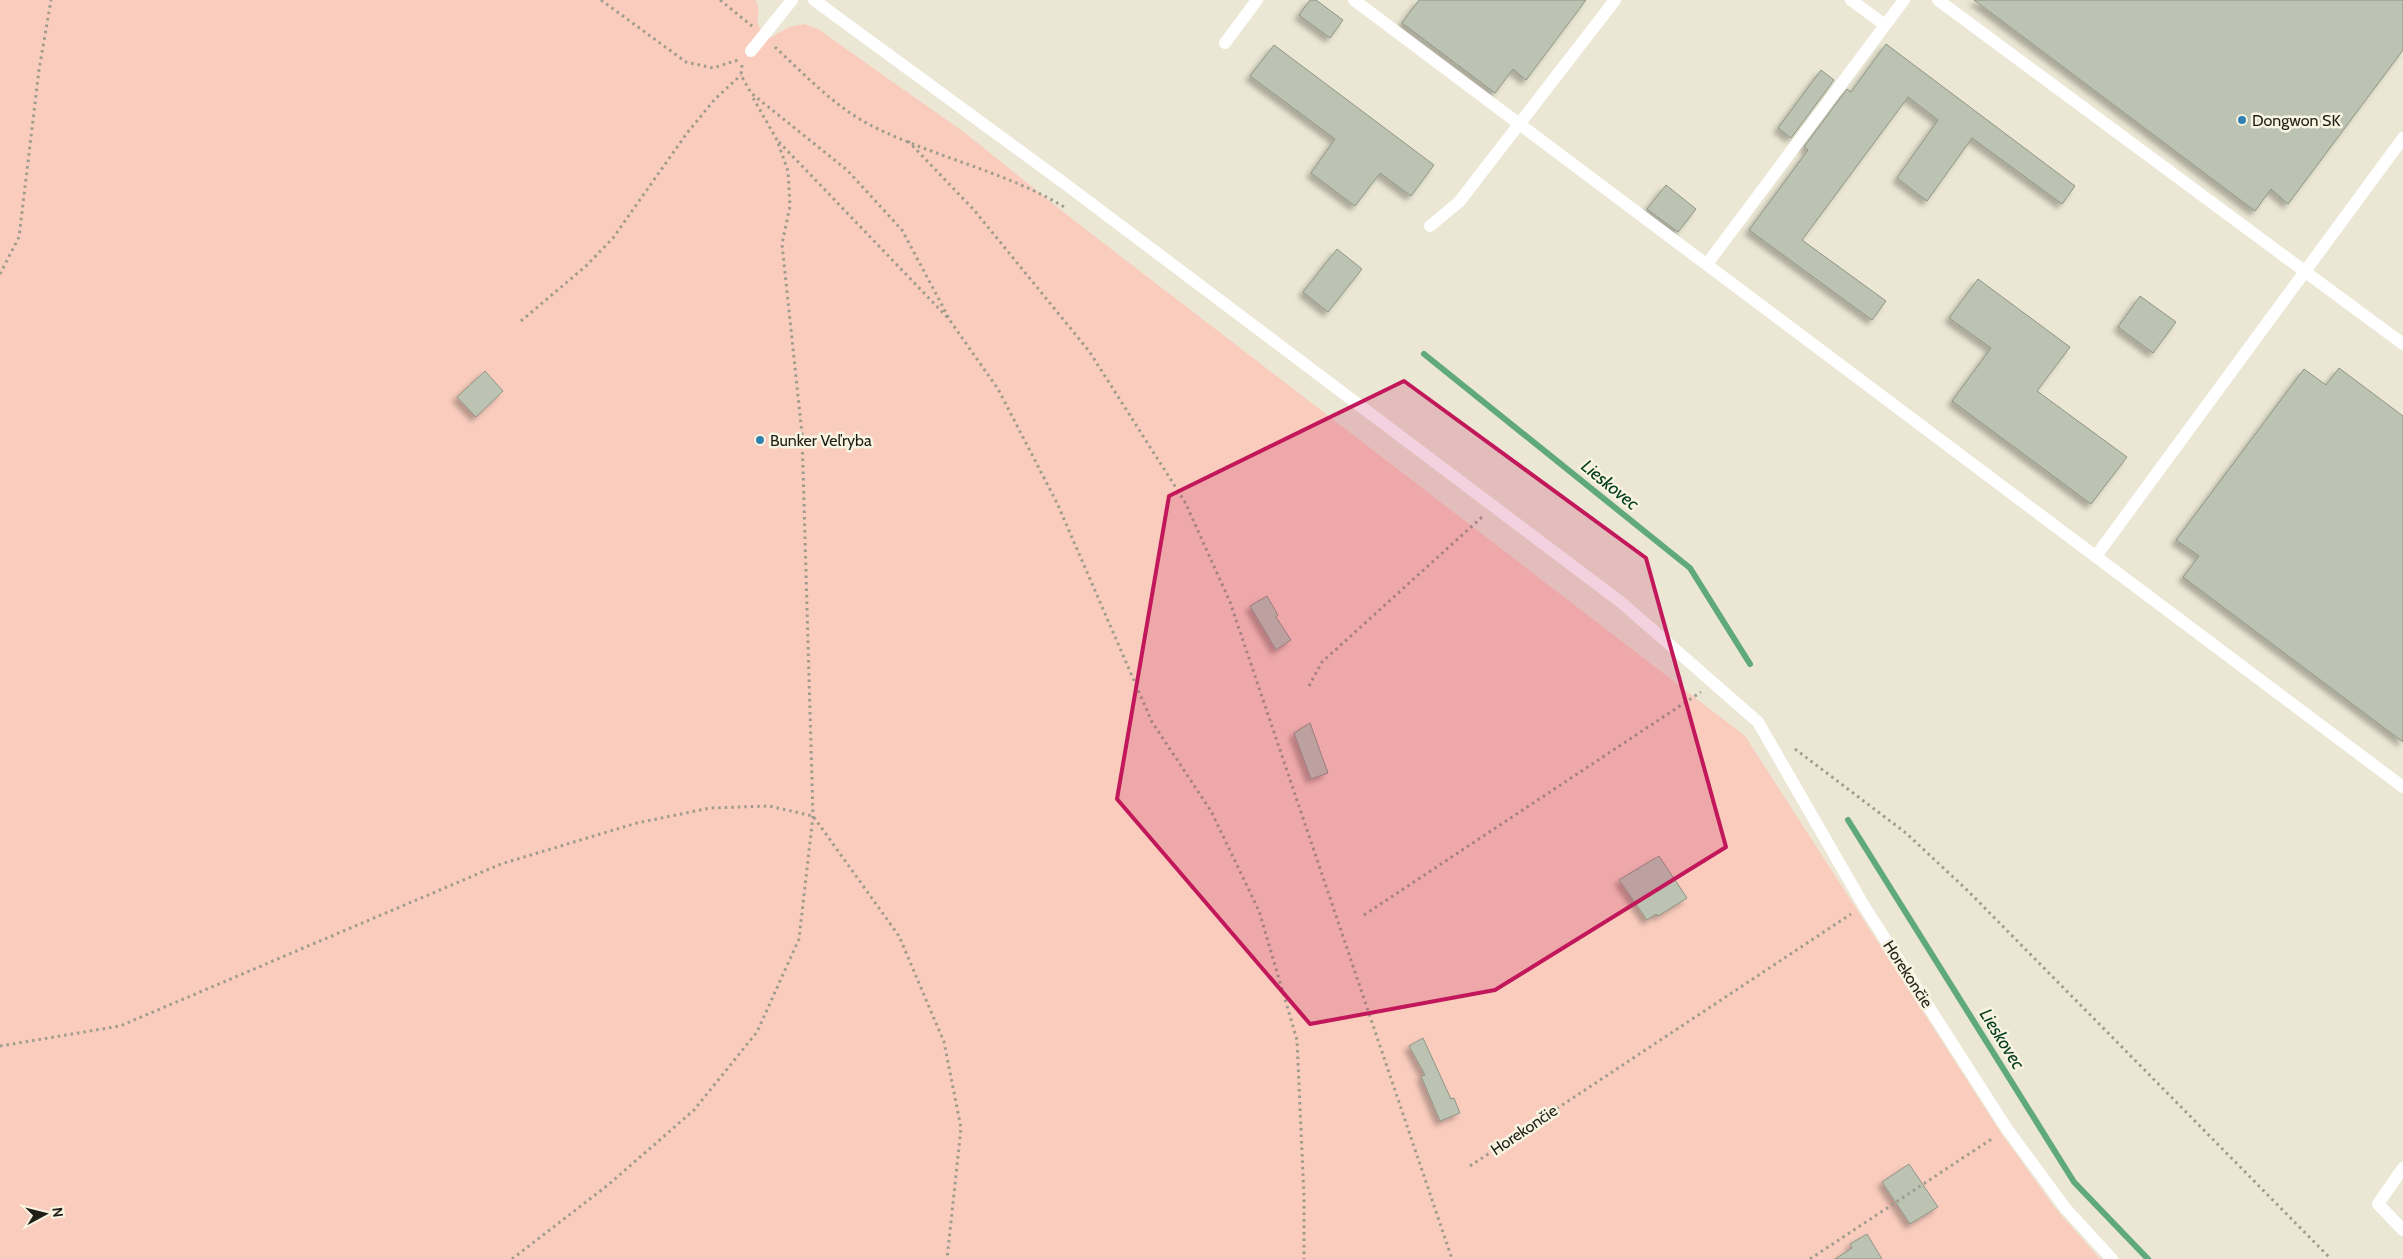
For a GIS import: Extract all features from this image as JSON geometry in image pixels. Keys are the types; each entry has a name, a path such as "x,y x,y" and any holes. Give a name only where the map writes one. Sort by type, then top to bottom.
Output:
{"lane":[{"path":"751,51 792,0"},
{"name":"Horekončie","path":"814,0 1076,192 1622,603 1758,722 1864,906 2007,1128 2066,1209 2112,1259"},
{"path":"1225,43 1257,0"},
{"path":"1354,0 2403,786"},
{"path":"1430,226 1459,202 1615,0"},
{"path":"1851,0 1885,25"},
{"path":"1707,264 1904,0"},
{"path":"1938,0 2403,344"},
{"path":"2096,556 2403,138"},
{"path":"2403,1168 2378,1204 2403,1230"}],"path":[{"path":"0,274 19,238 39,70 50,0"},
{"path":"512,1259 608,1184 694,1110 757,1032 800,939 813,816 802,434 782,244 790,206 788,171 777,140 741,75 743,58 713,68 686,62 602,0"},
{"path":"720,0 753,27"},
{"path":"771,43 824,93 872,126 1034,192 1071,211"},
{"path":"521,321 586,266 613,238 687,133 715,99 741,75"},
{"path":"751,93 847,170 902,230 952,322 1002,398 1057,503 1152,722 1211,810 1259,911 1297,1040 1304,1197 1304,1259"},
{"path":"777,140 952,322"},
{"path":"908,141 974,210 1089,351 1184,502 1230,602 1452,1259"},
{"path":"1309,686 1322,662 1493,506"},
{"path":"1475,511 1490,522"},
{"path":"1364,915 1690,700"},
{"path":"1788,745 1906,833 1968,891 2331,1259"},
{"path":"0,1046 120,1026 501,864 637,823 710,808 769,806 813,816 899,936 944,1042 961,1128 947,1259"},
{"name":"Horekončie","path":"1470,1166 1854,912"},
{"path":"1810,1259 1994,1137"}],"highlighted area":[{"path":"1404,381 1646,558 1726,847 1495,990 1310,1024 1117,799 1169,496"}],"shaded area":[{"path":"0,0 756,0 758,24 770,38 789,27 804,24 818,29 965,133 1076,222 1745,736 2001,1133 2055,1208 2100,1259 0,1259"}],"building":[{"path":"1310,0 1316,0 1343,20 1330,38 1299,15"},
{"path":"1419,0 1586,0 1526,80 1513,69 1495,93 1402,23"},
{"name":"Dongwon SK","path":"1974,0 2403,0 2403,50 2288,204 2271,189 2255,211"},
{"path":"1886,44 2075,186 2062,204 1972,138 1927,201 1897,178 1938,120 1908,97 1802,240 1886,301 1872,320 1749,230 1808,150 1804,147 1847,89 1851,92"},
{"path":"1274,45 1434,165 1411,196 1380,173 1355,206 1311,173 1335,139 1250,76"},
{"path":"1821,70 1834,80 1791,138 1778,128"},
{"path":"1666,185 1696,209 1678,232 1647,209"},
{"path":"1337,249 1362,269 1328,312 1303,292"},
{"path":"1978,279 2070,347 2037,391 2127,457 2091,504 1952,401 1991,348 1949,318"},
{"path":"2140,296 2176,322 2153,353 2118,327"},
{"path":"2339,368 2403,416 2403,742 2183,577 2199,556 2176,540 2304,369 2326,385"},
{"path":"485,371 503,391 476,417 457,397"},
{"path":"1267,596 1278,615 1276,617 1291,640 1276,650 1250,606"},
{"path":"1310,723 1328,773 1311,779 1294,733"},
{"path":"1659,856 1687,898 1658,916 1656,914 1647,920 1619,880"},
{"path":"1423,1038 1451,1099 1454,1098 1460,1113 1440,1121 1421,1076 1425,1075 1409,1046"},
{"path":"1909,1164 1938,1207 1910,1224 1882,1182"},
{"path":"1867,1234 1882,1259 1835,1259 1852,1248 1850,1244"}],"waterway":[{"name":"Lieskovec","path":"1424,354 1690,568 1750,664"},
{"name":"Lieskovec","path":"1848,820 2074,1182 2148,1259"}],"place":[{"name":"Dongwon SK","path":"2242,120"},
{"name":"Bunker Veľryba","path":"760,440"}]}
